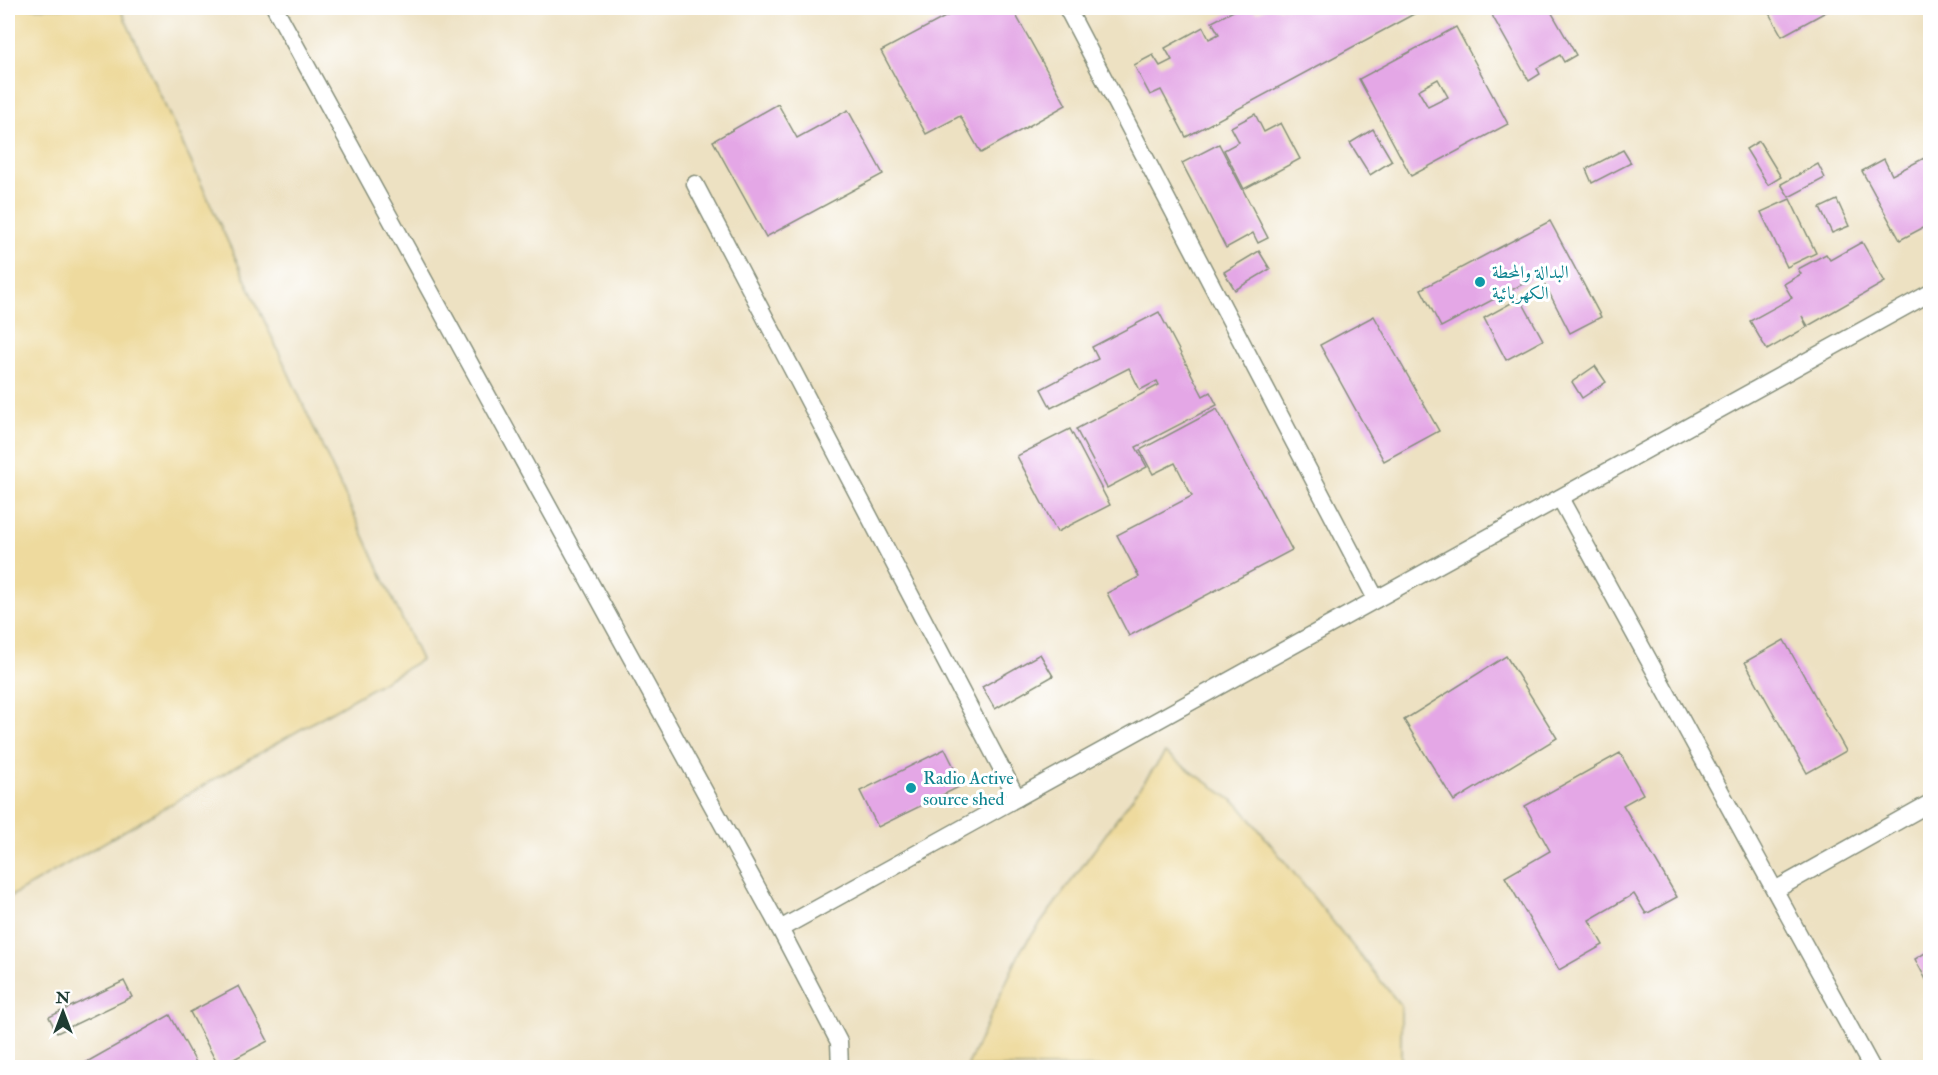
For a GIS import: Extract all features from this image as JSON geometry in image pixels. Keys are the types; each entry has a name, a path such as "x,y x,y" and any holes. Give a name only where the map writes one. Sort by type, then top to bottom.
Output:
{"lane":[{"path":"275,8 780,929 838,1041 840,1068"},
{"path":"1067,8 1376,599"},
{"path":"695,184 1017,798"},
{"path":"780,929 1930,293"},
{"path":"1560,498 1872,1068"},
{"path":"1775,890 1930,803"}],"sand":[{"path":"8,8 120,8 421,660 8,898"},
{"path":"1165,753 1239,805 1401,1006 1401,1067 967,1067 1021,950"}],"building":[{"path":"962,8 1012,8 1066,105 981,153 960,116 926,134 881,51"},
{"path":"1239,8 1253,8 1256,13 1267,8 1425,8 1186,137 1161,90 1150,95 1134,65 1153,55 1160,66 1172,60 1165,48 1203,27 1209,39 1219,34 1212,22"},
{"path":"1491,8 1549,8 1576,55 1564,62 1560,55 1537,68 1540,74 1529,81 1493,17"},
{"path":"1766,8 1833,8 1782,36"},
{"path":"1456,27 1508,124 1411,176 1359,79","holes":["1438,79 1448,97 1428,107 1418,90"]},
{"path":"778,104 797,138 848,110 883,174 766,237 713,141"},
{"path":"1255,114 1264,132 1281,123 1300,159 1244,189 1224,150 1239,142 1231,127"},
{"path":"1373,129 1392,161 1370,175 1350,143"},
{"path":"1759,141 1781,177 1768,185 1746,149"},
{"path":"1219,144 1268,238 1258,243 1253,233 1226,248 1182,163"},
{"path":"1623,150 1631,163 1592,183 1586,169"},
{"path":"1930,155 1930,224 1900,240 1862,171 1884,159 1892,175"},
{"path":"1818,164 1825,178 1789,197 1781,184"},
{"path":"1790,199 1816,253 1787,267 1761,212"},
{"path":"1837,200 1849,226 1832,233 1820,208"},
{"name":"البدالة والمحطة الكهربائية","path":"1550,221 1601,317 1570,333 1540,275 1441,327 1421,289"},
{"path":"1862,242 1885,282 1808,326 1802,316 1807,327 1767,350 1750,321 1792,298 1784,284 1801,274 1798,269 1826,254 1830,260"},
{"path":"1259,251 1270,269 1235,290 1224,272"},
{"path":"1520,298 1543,340 1506,360 1484,318"},
{"path":"1159,312 1203,396 1210,392 1217,405 1136,447 1147,467 1107,488 1076,429 1159,385 1157,381 1140,390 1129,368 1051,408 1041,389 1098,359 1092,347"},
{"path":"1374,316 1439,431 1384,461 1320,345"},
{"path":"1595,366 1606,382 1582,398 1572,382"},
{"path":"1217,409 1292,550 1129,636 1107,593 1139,577 1117,535 1192,496 1175,463 1153,474 1140,450"},
{"path":"1070,429 1110,505 1057,532 1017,456"},
{"path":"1784,640 1846,751 1807,773 1745,662"},
{"path":"1040,654 1053,676 995,709 982,687"},
{"path":"1506,656 1557,738 1454,801 1404,720"},
{"name":"Radio Active source shed","path":"945,749 963,785 878,827 860,791"},
{"path":"1620,753 1643,794 1623,805 1677,897 1646,914 1634,894 1589,920 1603,945 1559,970 1505,877 1550,851 1525,806"},
{"path":"1930,950 1930,987 1915,959"},
{"path":"124,981 132,997 57,1033 49,1017"},
{"path":"239,986 268,1041 219,1067 190,1012"},
{"path":"170,1015 199,1068 76,1068"}],"place":[{"name":"البدالة والمحطة الكهربائية","path":"1480,282"},
{"name":"Radio Active source shed","path":"911,788"}]}
